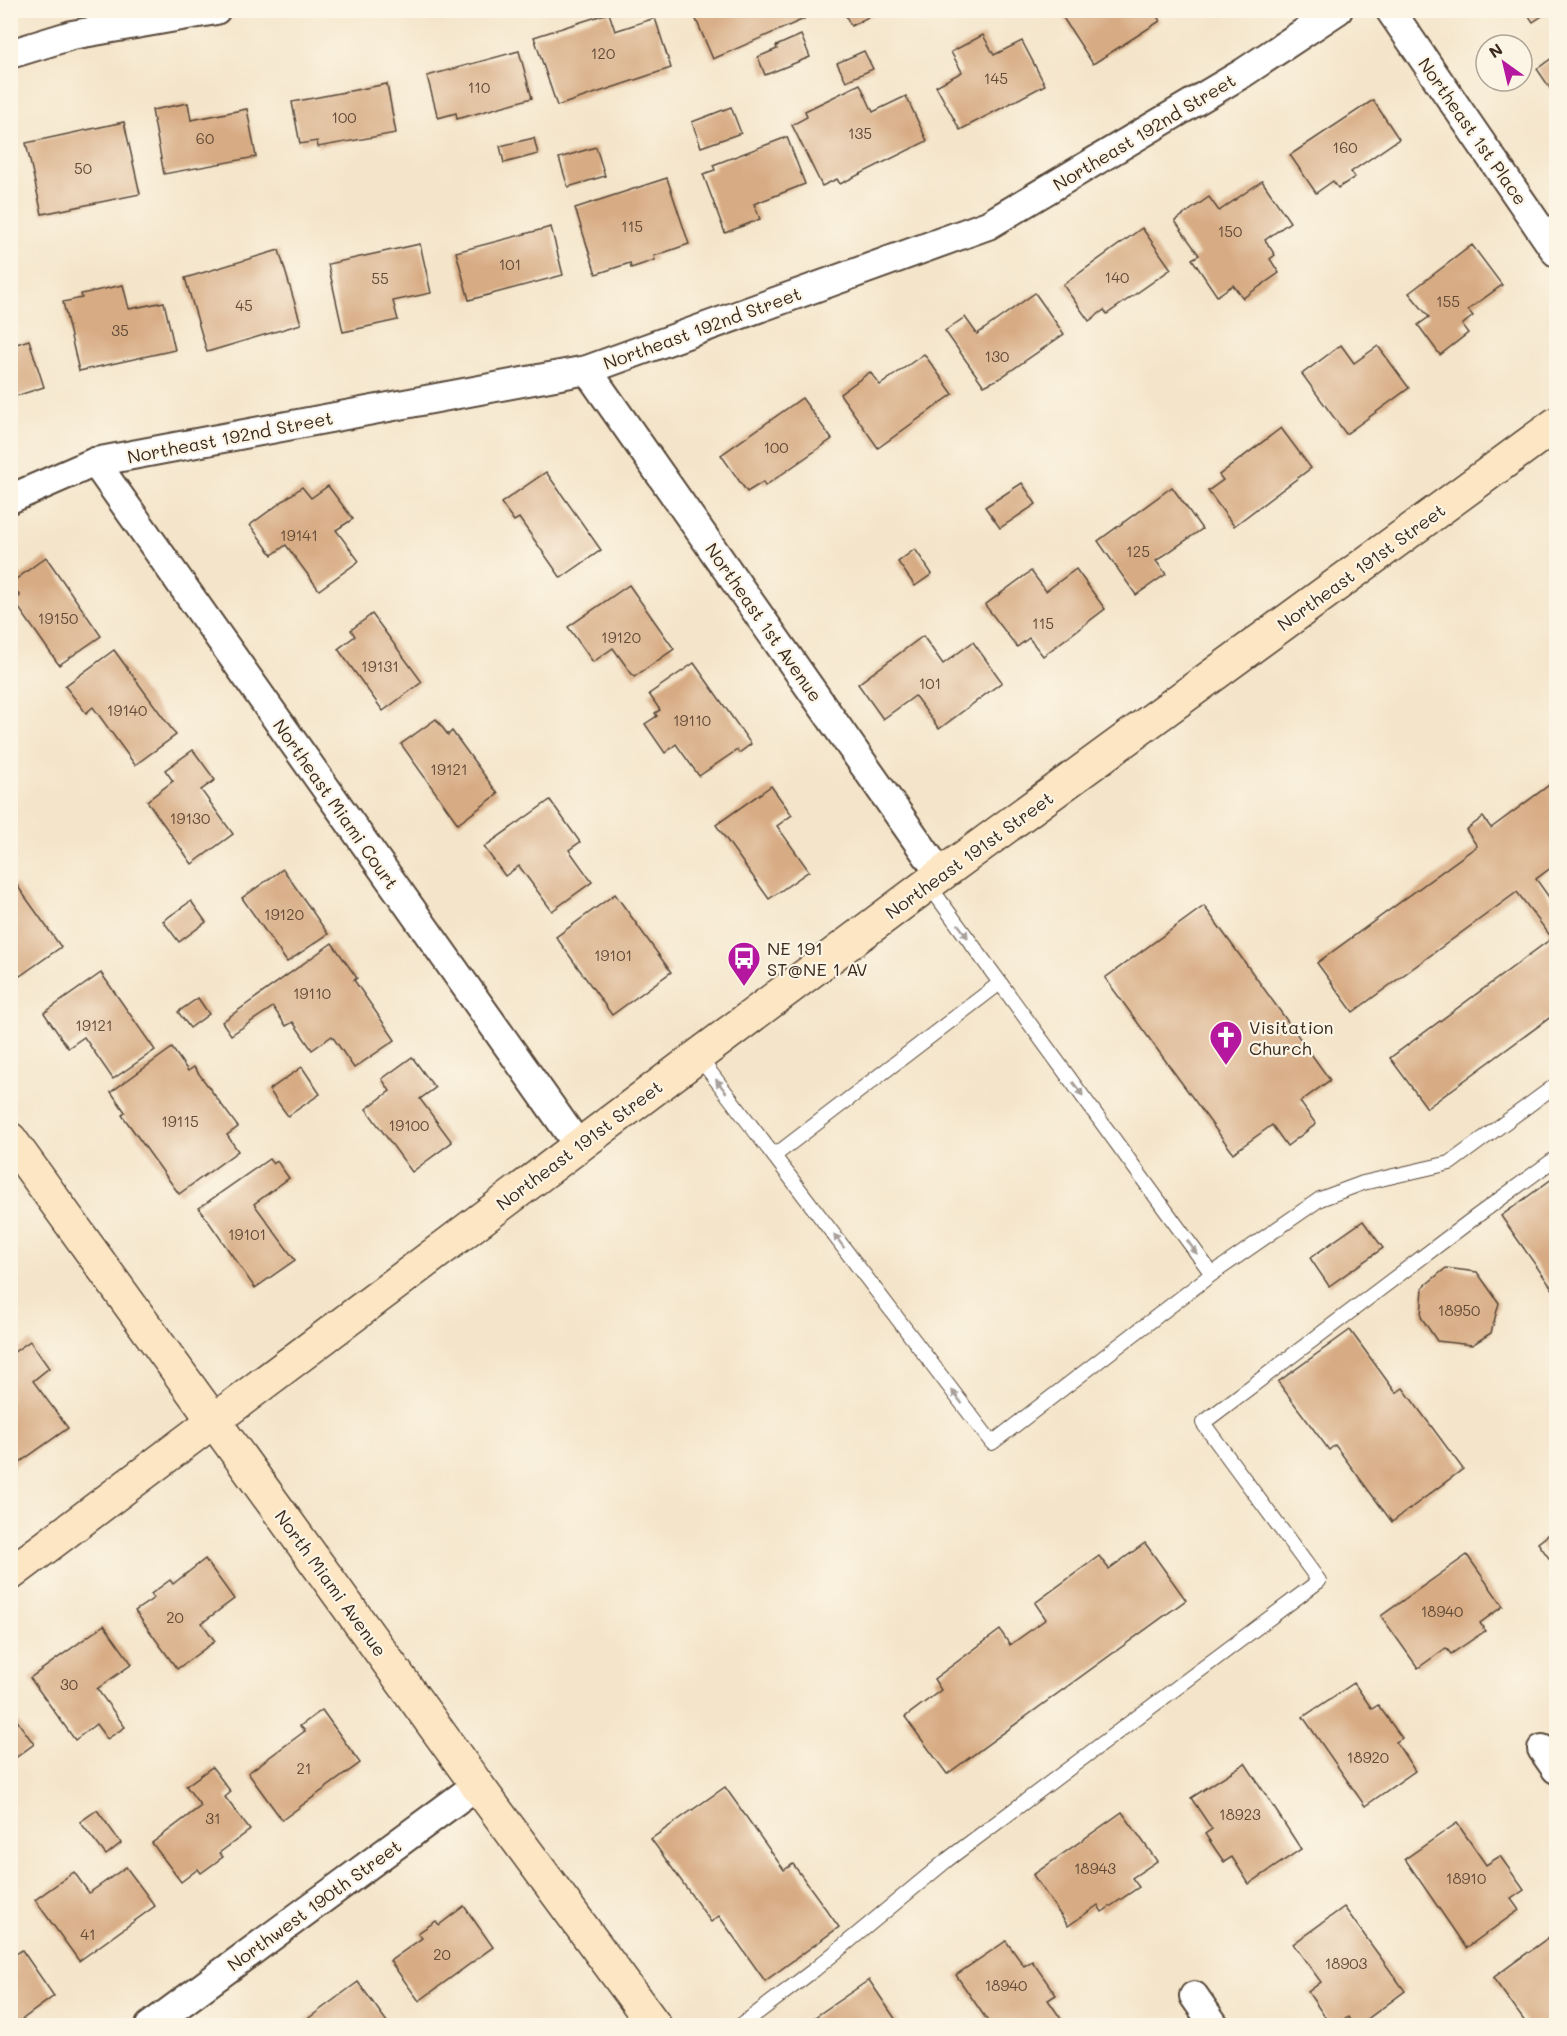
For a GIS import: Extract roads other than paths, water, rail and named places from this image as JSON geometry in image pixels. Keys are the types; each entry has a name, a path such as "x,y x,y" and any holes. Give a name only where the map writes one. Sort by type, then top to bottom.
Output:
{"street":[{"path":"10,54 72,35 216,10"},
{"name":"Northeast 192nd Street","path":"10,499 95,462 587,370 988,225 1244,73 1338,10"},
{"name":"Northeast 1st Place","path":"1390,10 1557,252"},
{"name":"Northeast 1st Avenue","path":"587,370 935,879"},
{"name":"Northeast 191st Street","path":"10,1574 935,879 1556,424"},
{"name":"Northeast Miami Court","path":"95,462 578,1145"},
{"name":"North Miami Avenue","path":"10,1139 477,1785 655,2025"},
{"name":"Northwest 190th Street","path":"150,2025 477,1785"},
{"path":"1194,1996 1215,2025"}],"lane":[{"path":"935,879 1000,982 1212,1274"},
{"path":"774,1156 1000,982"},
{"path":"698,1056 992,1443 1212,1274 1320,1199 1363,1183 1450,1163 1557,1085"},
{"path":"740,2025 814,1970 947,1860 1319,1581 1203,1423 1557,1158"}],"place":[{"name":"NE 191 ST@NE 1 AV","path":"744,987"},
{"name":"Visitation Church","path":"1226,1066"}]}
